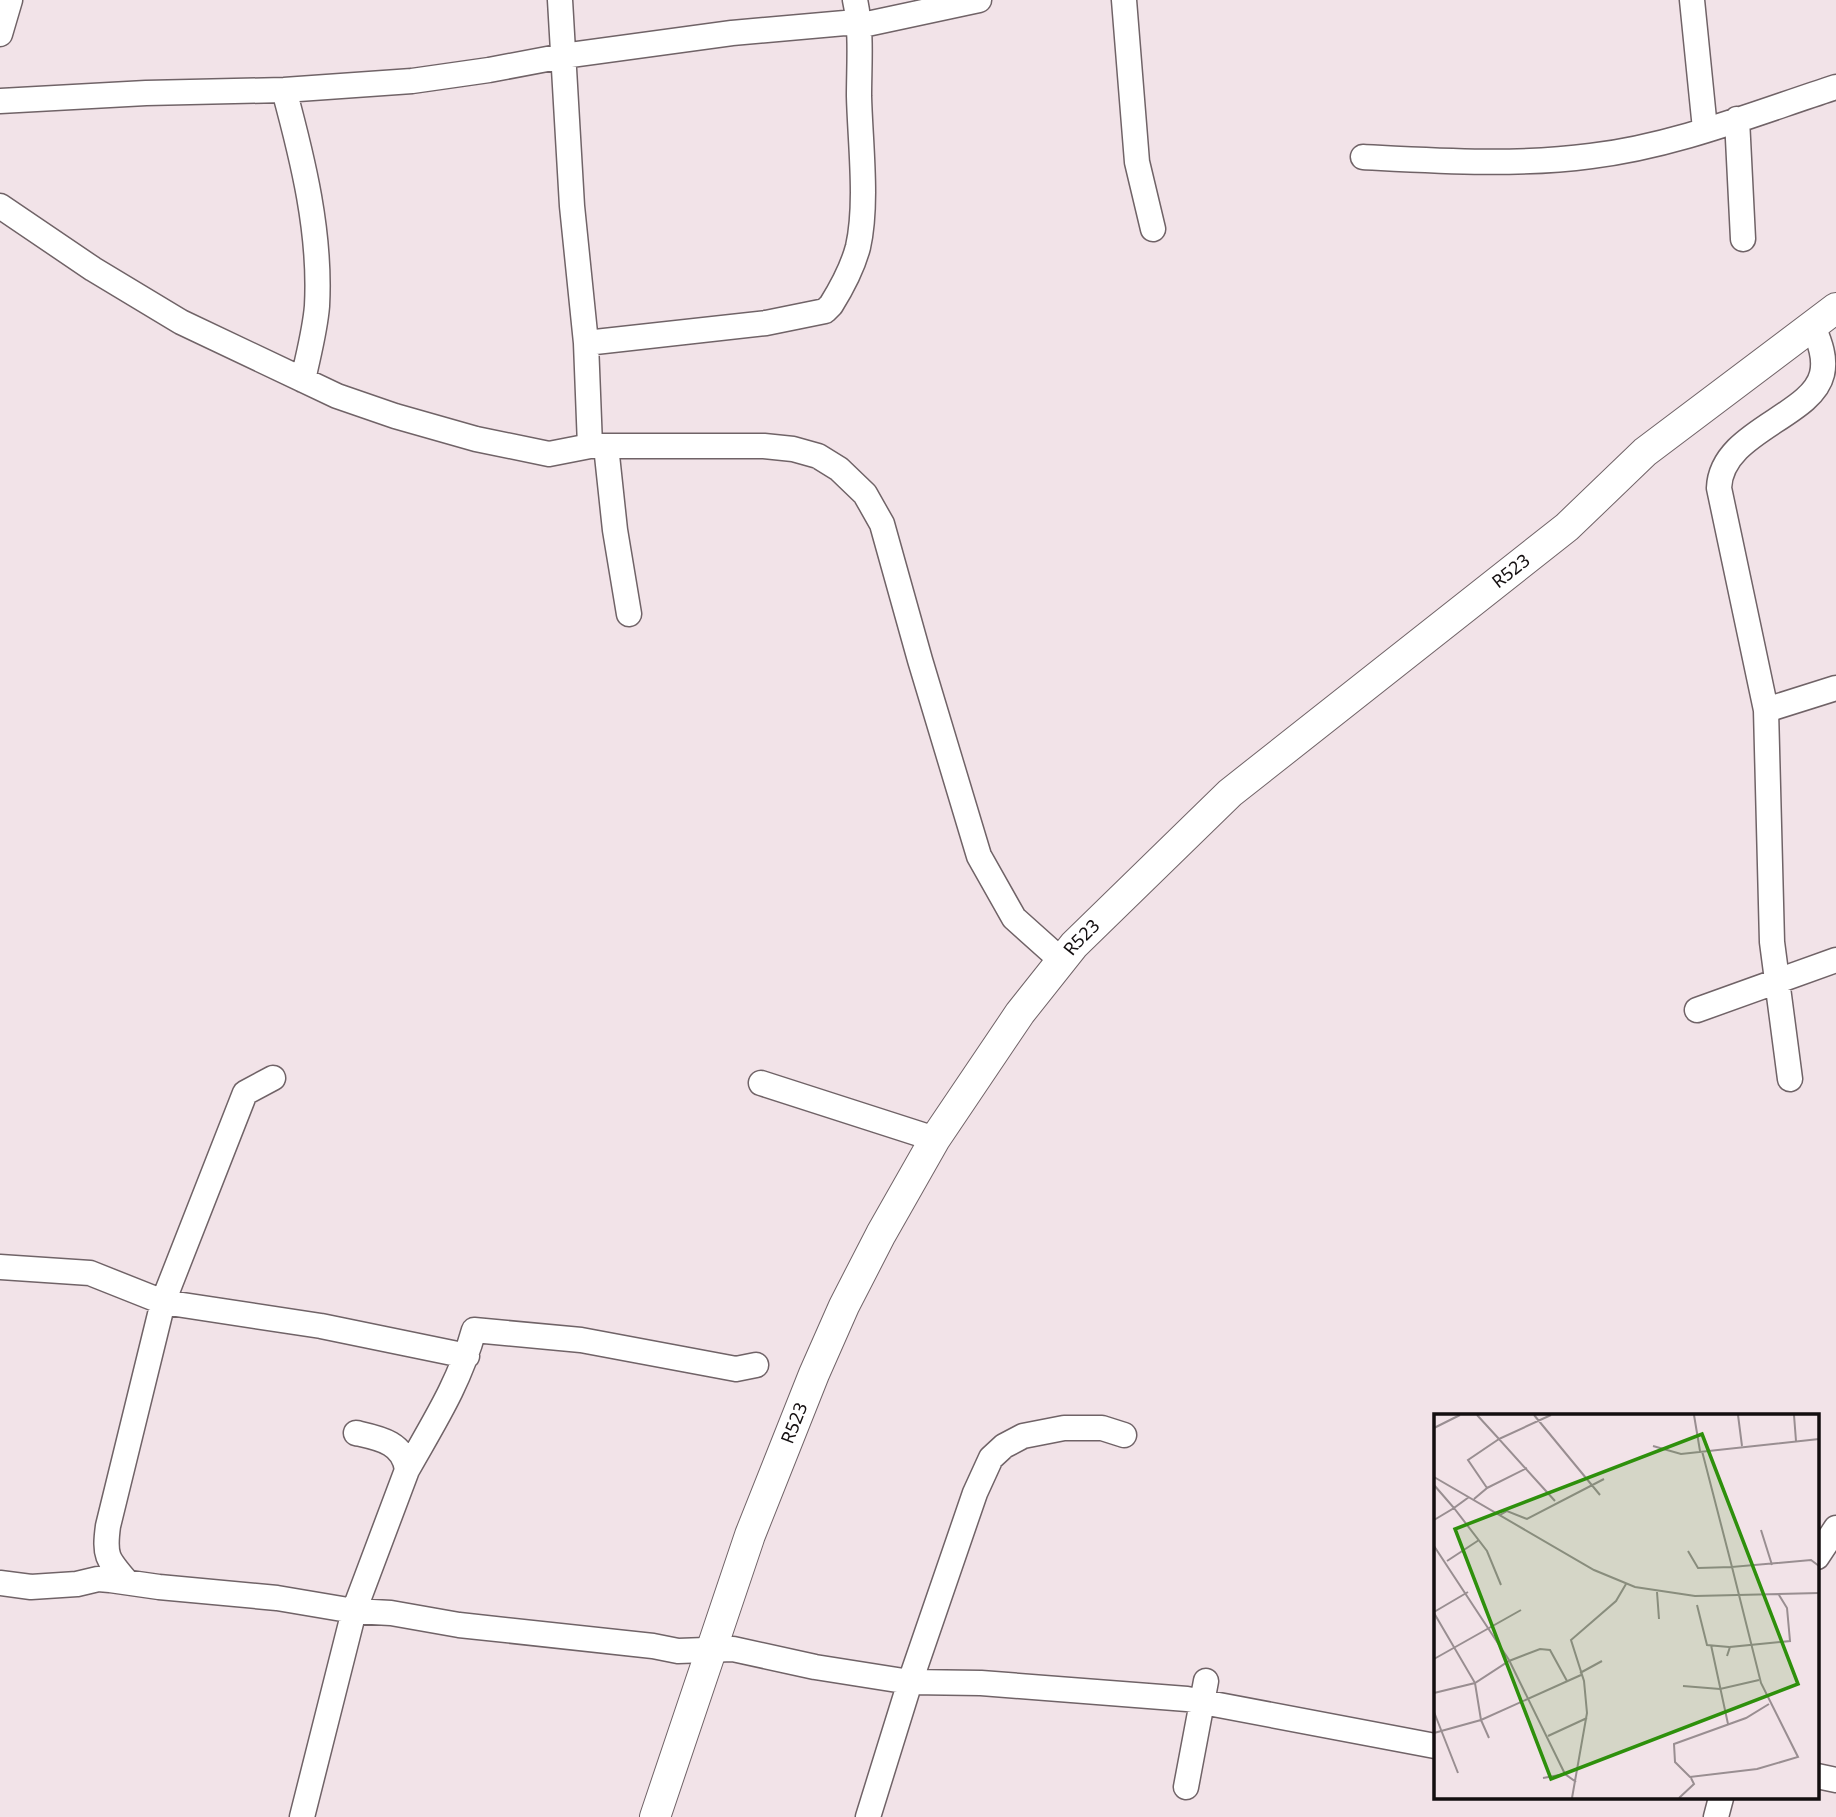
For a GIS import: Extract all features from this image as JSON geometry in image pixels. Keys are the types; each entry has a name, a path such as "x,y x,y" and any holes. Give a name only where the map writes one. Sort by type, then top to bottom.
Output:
{"main road":[{"name":"R523","path":"655,1817 750,1535 844,1306 935,1139 1020,1013 1074,945 1230,793 1567,527 1645,452 1824,317"}],"street":[{"path":"0,34 10,0"},
{"path":"559,0 572,206 586,344 598,446 629,614"},
{"path":"0,101 146,93 284,90 450,77 563,56 732,33 845,23 858,12 979,0"},
{"path":"1124,0 1138,163 1153,229"},
{"path":"1692,0 1705,130"},
{"path":"586,344 766,323 825,311 831,305 858,248 860,230 862,179 858,12"},
{"path":"1363,157 1481,163 1615,153 1705,130 1836,87"},
{"path":"284,90 305,170 315,259 317,307 303,380"},
{"path":"1737,119 1743,239"},
{"path":"0,206 93,269 181,322 337,396 395,416 476,439 549,454 598,446 711,445 793,449 818,456 839,469 855,483 874,507 882,524 979,856 1014,918 1062,961"},
{"path":"1790,1079 1772,943 1766,710 1719,488 1719,476 1736,450 1808,396 1822,377 1824,317"},
{"path":"1766,710 1836,688"},
{"path":"1697,1010 1836,960"},
{"path":"127,1582 111,1564 105,1549 108,1526 163,1302 245,1093 273,1078"},
{"path":"761,1083 935,1139"},
{"path":"0,1267 90,1273 163,1302 321,1326 467,1356"},
{"path":"302,1817 354,1611 407,1469 452,1393 474,1330 580,1340 736,1368 756,1365"},
{"path":"868,1817 910,1682 975,1493 991,1458 1004,1446 1023,1436 1064,1428 1102,1428 1124,1435"},
{"path":"356,1433 381,1439 398,1448 406,1459 407,1469"},
{"path":"1818,1555 1836,1528"},
{"path":"0,1583 31,1587 77,1584 97,1579 277,1598 459,1625 678,1651 733,1649 815,1667 910,1682 981,1682 1163,1697 1205,1692 1434,1746"},
{"path":"1186,1787 1205,1692"},
{"path":"1818,1776 1836,1780"},
{"path":"1716,1817 1720,1800"}]}
